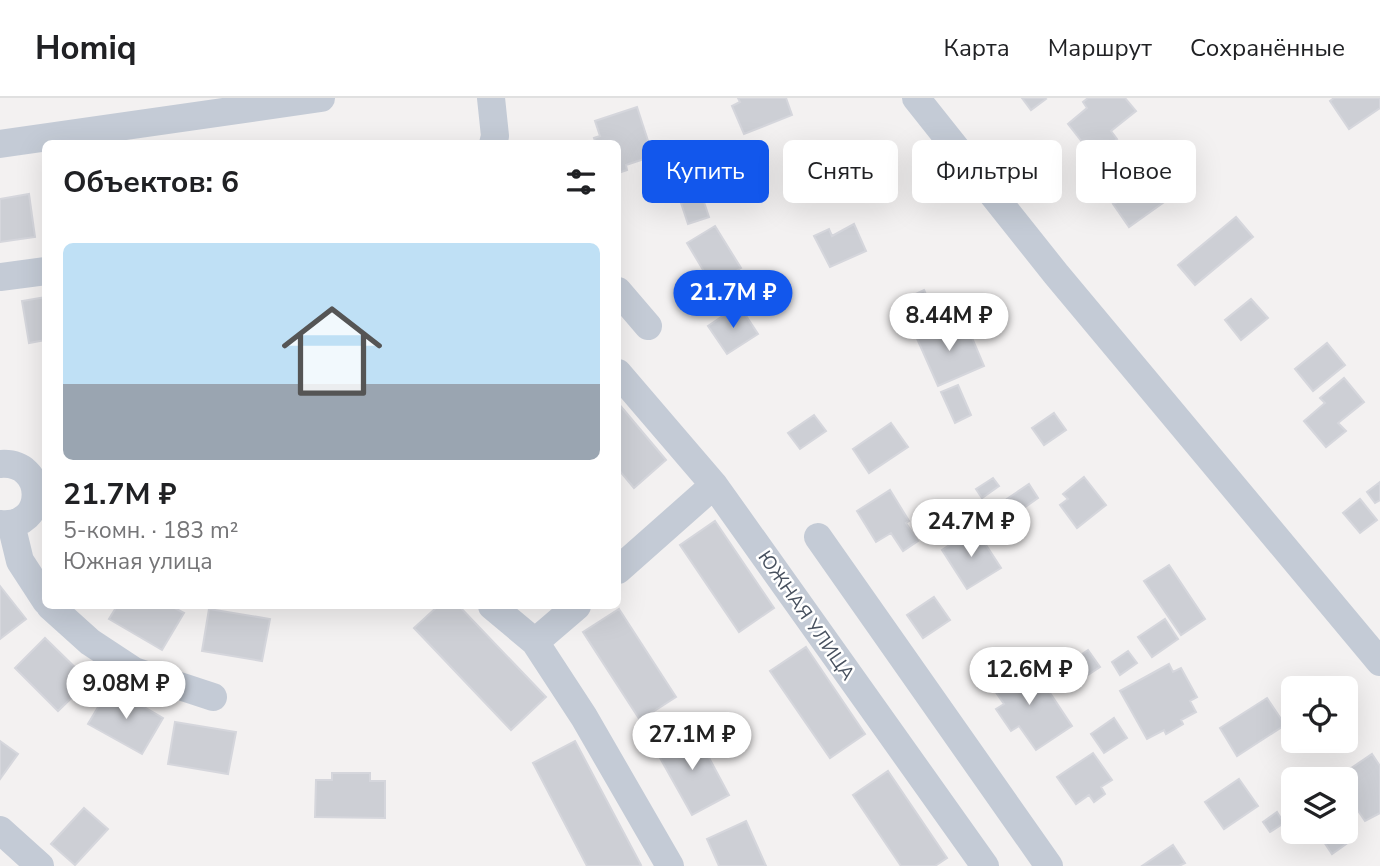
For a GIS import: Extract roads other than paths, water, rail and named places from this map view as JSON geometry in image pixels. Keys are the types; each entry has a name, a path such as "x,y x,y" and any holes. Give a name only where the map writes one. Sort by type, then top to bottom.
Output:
{"street":[{"path":"0,144 321,98"},
{"path":"491,98 496,140"},
{"path":"916,98 1056,274 1380,662"},
{"path":"0,277 42,272"},
{"path":"621,294 648,326"},
{"name":"ЮЖНАЯ УЛИЦА","path":"621,376 714,485 985,866"},
{"path":"0,463 18,466 28,473 41,495 31,512 22,520 5,524 20,561 42,595"},
{"path":"621,567 714,485"},
{"path":"818,537 1049,866"},
{"path":"53,609 90,642 134,671 213,697"},
{"path":"496,609 536,642 584,717 670,866"},
{"path":"536,642 574,609"},
{"path":"0,830 40,866"}]}
